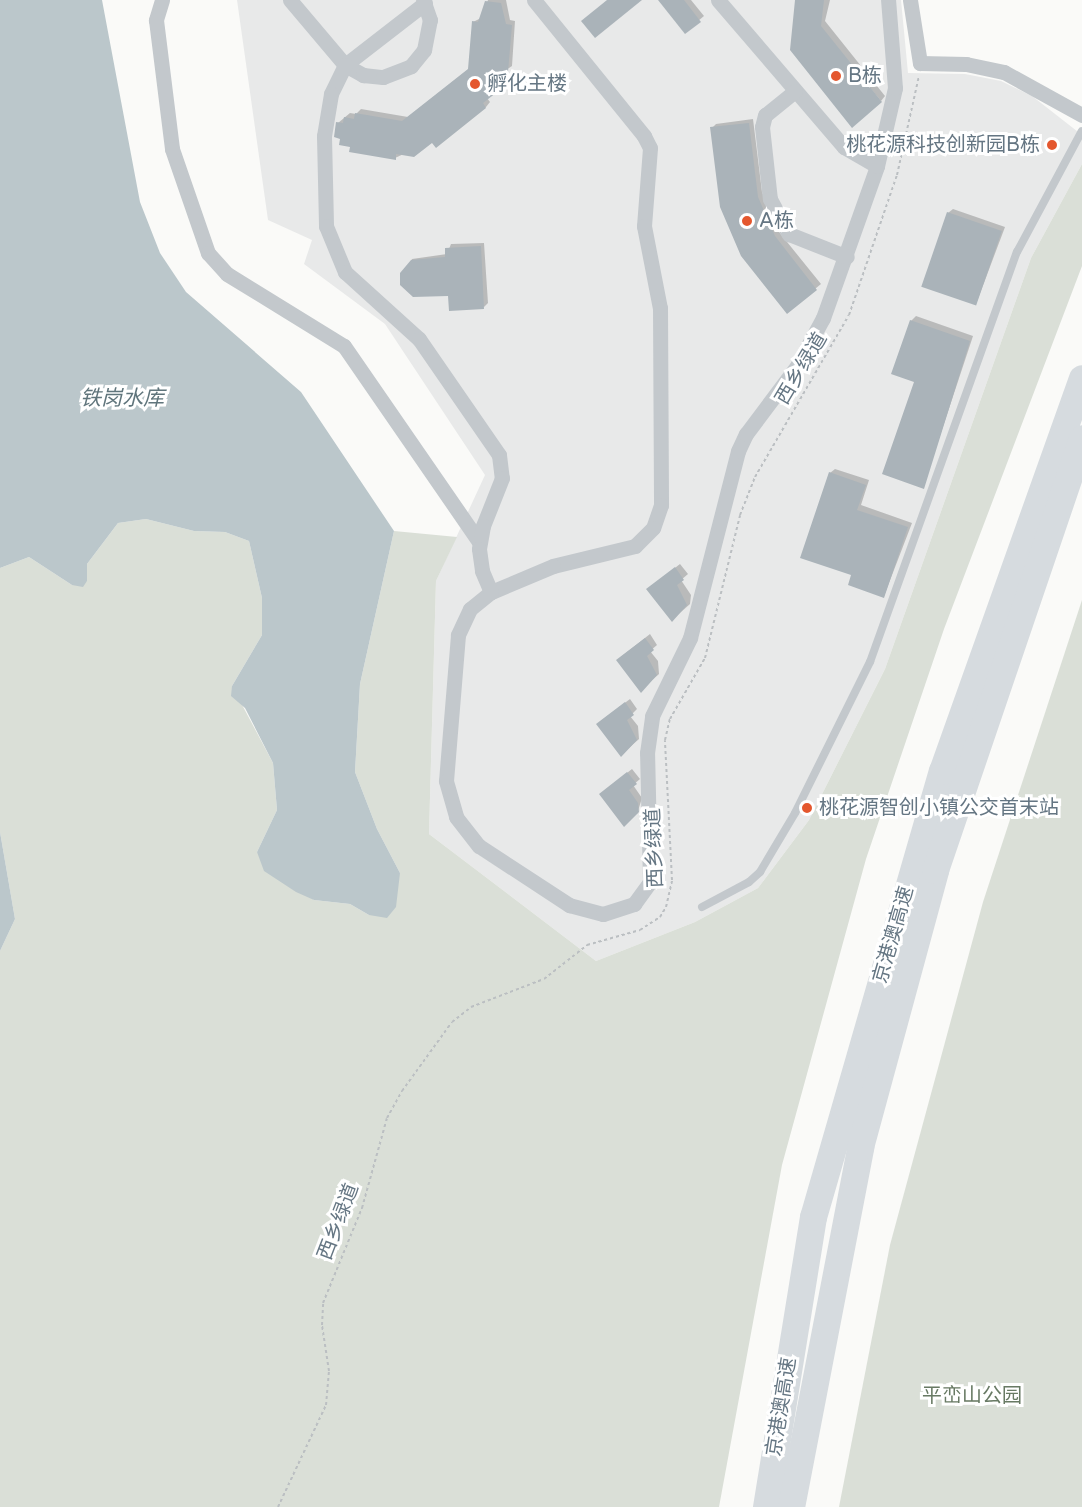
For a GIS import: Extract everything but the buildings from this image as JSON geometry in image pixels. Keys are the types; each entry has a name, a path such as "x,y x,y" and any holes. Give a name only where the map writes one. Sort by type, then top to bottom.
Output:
{"highway":[{"name":"京港澳高速","path":"766,1507 813,1217 942,771 1082,378"},
{"name":"京港澳高速","path":"791,1507 860,1147 935,870 1082,438"}],"street":[{"path":"162,0 156,21 172,149 208,253 227,274 344,346 479,542"},
{"path":"290,0 345,65 363,75 383,77 411,66 428,40 430,20 424,1 345,65 331,94 325,122 325,213 329,238 353,282 419,339 499,455 502,478 479,542 482,571 491,592"},
{"path":"718,0 844,147 877,166"},
{"path":"539,2 644,136 650,148 644,226 660,308 661,505 653,528 635,546 583,555 491,592 470,609 458,634 445,769 451,805 462,827 479,846 569,905 594,913 620,910 639,900 652,876 649,728 693,630 731,472 746,434 797,366 847,257 877,166 896,88 888,0"},
{"path":"910,0 920,63 966,64 1004,72 1082,115"},
{"path":"795,91 765,115 762,127 770,199 789,234 847,257"}],"lane":[{"path":"702,907 749,882 760,872 795,813 870,662 1017,252 1082,130"}],"path":[{"name":"西乡绿道","path":"278,1507 326,1405 329,1371 322,1325 323,1303 362,1208 387,1118 402,1091 452,1022 471,1007 528,987 587,945 640,930 660,917 666,908 672,880 665,740 670,720 705,658 740,515 755,477 823,365 856,298 897,175 920,63"}],"shaded area":[{"path":"237,0 901,0 908,73 965,74 1001,81 1032,96 1082,135 1082,164 1031,258 885,669 809,820 758,888 695,922 596,961 429,834 436,581 485,475 385,324 304,264 312,240 268,220"}],"green space":[{"path":"1082,164 1082,266 944,629 866,859 782,1165 719,1507 0,1507 0,951 15,919 0,832 0,568 29,557 72,585 87,581 87,564 118,523 146,519 194,531 225,532 249,541 262,598 262,635 232,686 273,763 277,810 257,852 314,900 350,904 369,915 400,873 377,829 355,772 360,684 394,531 457,537 436,581 429,834 596,961 695,922 758,888 809,820 885,669 1031,258"},
{"name":"平峦山公园","path":"1082,600 1082,1507 839,1507 890,1245 983,902"}],"water":[{"name":"铁岗水库","path":"0,0 102,0 140,202 160,253 186,292 301,392 394,531 360,684 355,772 377,829 400,873 396,907 387,918 369,915 350,904 314,900 296,892 264,871 257,852 277,810 273,763 245,708 231,696 232,686 262,635 262,598 249,541 225,532 194,531 146,519 118,523 87,564 87,581 83,587 72,585 29,557 0,568"},
{"path":"0,832 15,919 0,951"}],"place":[{"name":"B栋","path":"836,76"},
{"name":"孵化主楼","path":"475,84"},
{"name":"桃花源科技创新园B栋","path":"1052,145"},
{"name":"A栋","path":"747,221"},
{"name":"桃花源智创小镇公交首末站","path":"807,808"}]}
